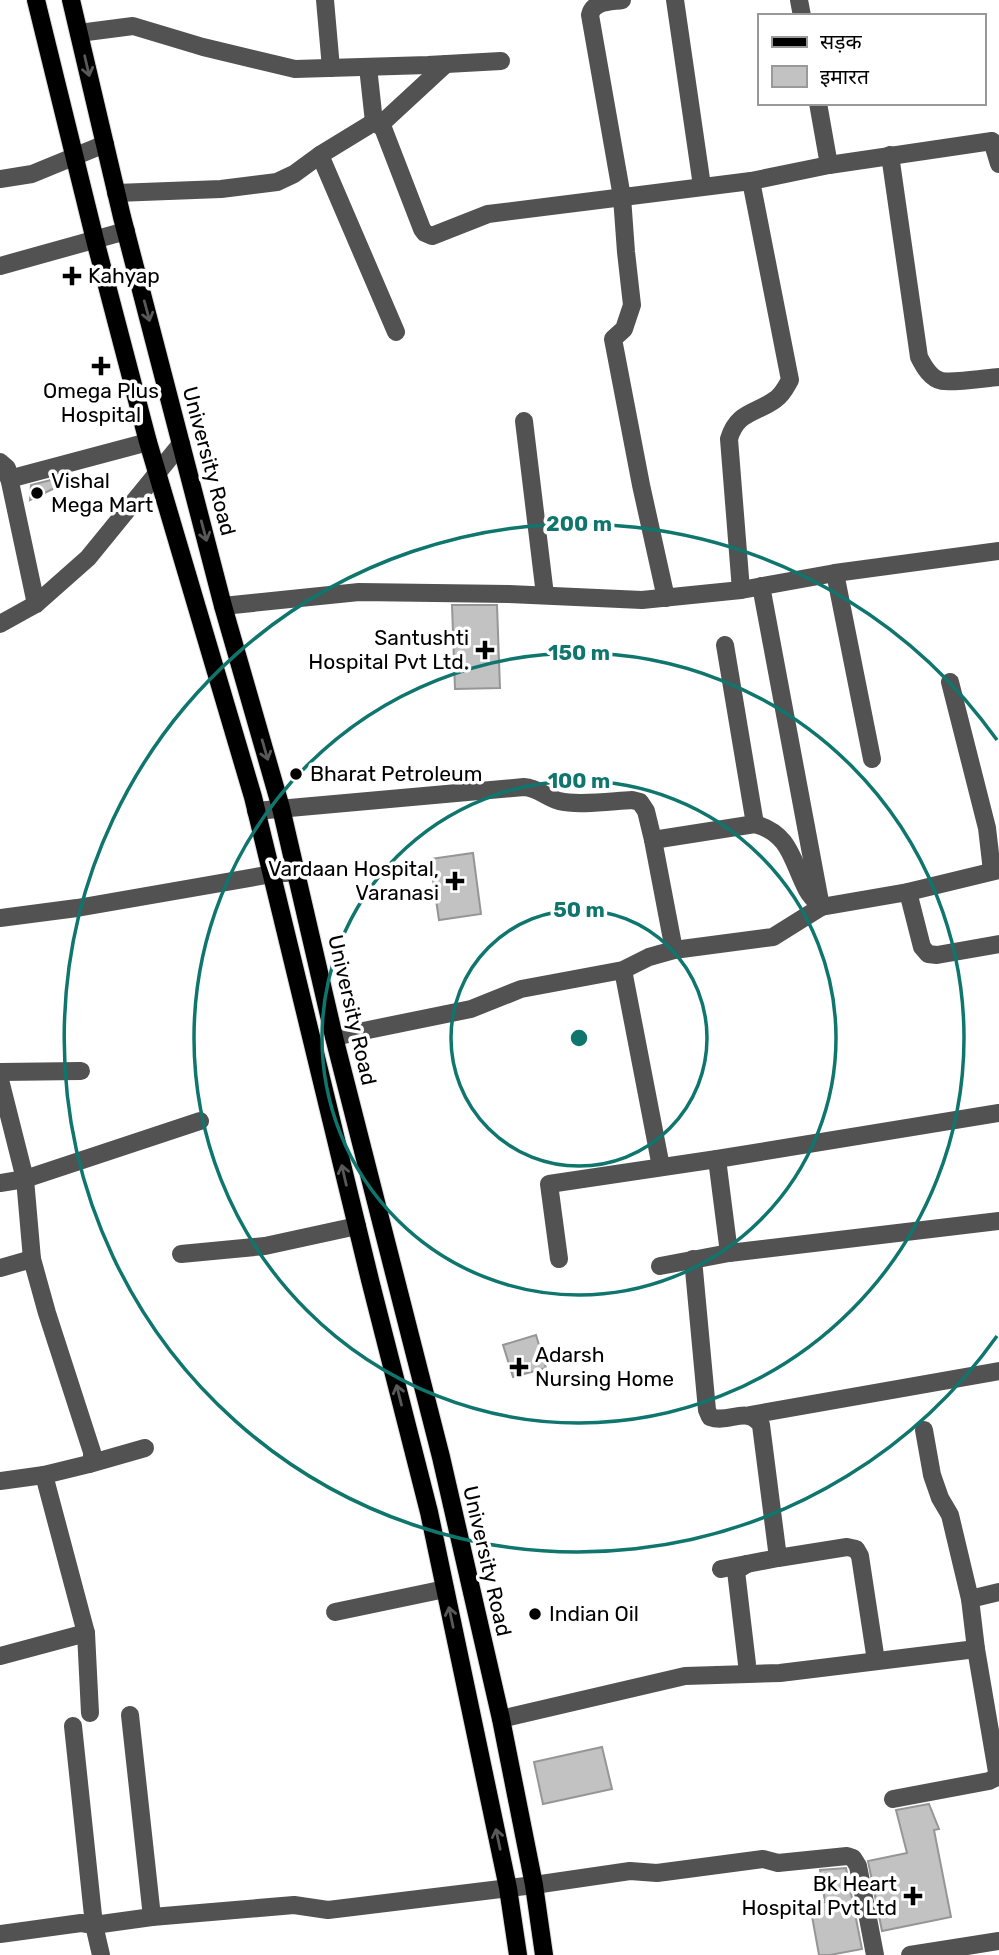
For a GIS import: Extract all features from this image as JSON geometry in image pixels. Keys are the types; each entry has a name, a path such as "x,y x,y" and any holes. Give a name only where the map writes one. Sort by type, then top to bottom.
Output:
{"main road":[{"path":"36,0 94,240 148,442 272,874 429,1512 508,1888 518,1955"},
{"name":"University Road","path":"71,0 126,231 223,606 281,808 334,1037 441,1458 501,1719 534,1885 544,1955"},
{"path":"457,1644 481,1639"}],"street":[{"path":"325,0 331,68"},
{"path":"622,0 598,4 590,15 622,197 625,253 632,305 624,329 614,339 641,485 666,598"},
{"path":"675,0 702,186"},
{"path":"79,33 134,26 204,47 295,69 501,61"},
{"path":"117,193 221,189 277,182 295,174 320,155 377,124 446,64"},
{"path":"368,67 377,124 383,128 422,229 429,235 488,214 751,181 996,137 999,164"},
{"path":"818,105 830,165"},
{"path":"0,179 32,174 105,144"},
{"path":"320,155 396,332"},
{"path":"890,155 919,357 923,366 928,373 941,381 999,376"},
{"path":"741,590 729,439 732,428 740,418 776,399 790,380 751,181"},
{"path":"0,266 126,231"},
{"path":"524,421 545,595"},
{"path":"9,480 148,442"},
{"path":"0,624 36,604 88,558 181,444"},
{"path":"0,462 7,468 36,604"},
{"path":"223,606 359,592 545,595 642,600 741,590 835,573 999,551"},
{"path":"835,573 872,760"},
{"path":"761,586 821,907"},
{"path":"725,645 754,824"},
{"path":"334,1037 471,1009 521,989 623,970 649,957 674,950 773,937 821,907 908,892 996,871 950,682"},
{"path":"256,811 533,787 557,800 569,802 640,802 646,811 653,840 674,950"},
{"path":"653,840 754,824 763,826 790,850 807,892 821,907"},
{"path":"0,918 296,872"},
{"path":"908,892 922,947 928,954 937,955 999,944"},
{"path":"623,970 661,1167"},
{"path":"0,1072 81,1071"},
{"path":"0,1080 25,1179 32,1259 92,1452 89,1464"},
{"path":"559,1259 549,1184 717,1160 999,1113"},
{"path":"0,1183 25,1179 200,1121"},
{"path":"717,1160 729,1253"},
{"path":"660,1266 729,1253 999,1221"},
{"path":"181,1254 265,1246 357,1226"},
{"path":"0,1268 32,1259"},
{"path":"693,1259 707,1410 710,1417 716,1419 750,1415 999,1371"},
{"path":"750,1415 761,1425 778,1558"},
{"path":"893,1799 989,1782 995,1778 997,1772 970,1599 952,1523 932,1475 924,1430"},
{"path":"0,1481 44,1475 145,1448"},
{"path":"44,1475 86,1633 90,1713"},
{"path":"721,1569 847,1547 856,1549 860,1556 876,1661"},
{"path":"747,1564 736,1571 747,1664"},
{"path":"335,1612 446,1589"},
{"path":"970,1599 999,1592"},
{"path":"0,1656 86,1633"},
{"path":"501,1719 685,1676 780,1673 976,1649"},
{"path":"130,1715 152,1917"},
{"path":"73,1726 94,1925 101,1955"},
{"path":"0,1934 81,1923 94,1925 152,1917 294,1905 328,1910 630,1871 657,1874 763,1860 778,1863 847,1856 853,1858 858,1866 876,1955"},
{"path":"910,1955 999,1941"}],"building":[{"name":"Vishal Mega Mart","path":"55,479 59,486 30,500 31,485"},
{"path":"452,605 497,605 500,688 455,689"},
{"path":"473,853 481,914 439,920 430,859"},
{"path":"536,1335 546,1368 513,1377 503,1345"},
{"path":"602,1747 612,1789 543,1804 534,1762"},
{"path":"929,1804 939,1829 934,1830 951,1917 882,1931 868,1861 907,1853 896,1810"},
{"path":"846,1868 862,1949 819,1955 810,1905 825,1902 820,1870"}],"place":[{"name":"Kahyap","path":"72,276"},
{"name":"Omega Plus Hospital","path":"101,366"},
{"name":"Vishal Mega Mart","path":"37,493"},
{"name":"Santushti Hospital Pvt Ltd.","path":"485,650"},
{"name":"Bharat Petroleum","path":"296,774"},
{"name":"Vardaan Hospital, Varanasi","path":"455,881"},
{"name":"Adarsh Nursing Home","path":"519,1367"},
{"name":"Indian Oil","path":"535,1614"},
{"name":"Bk Heart Hospital Pvt Ltd","path":"913,1896"}]}
